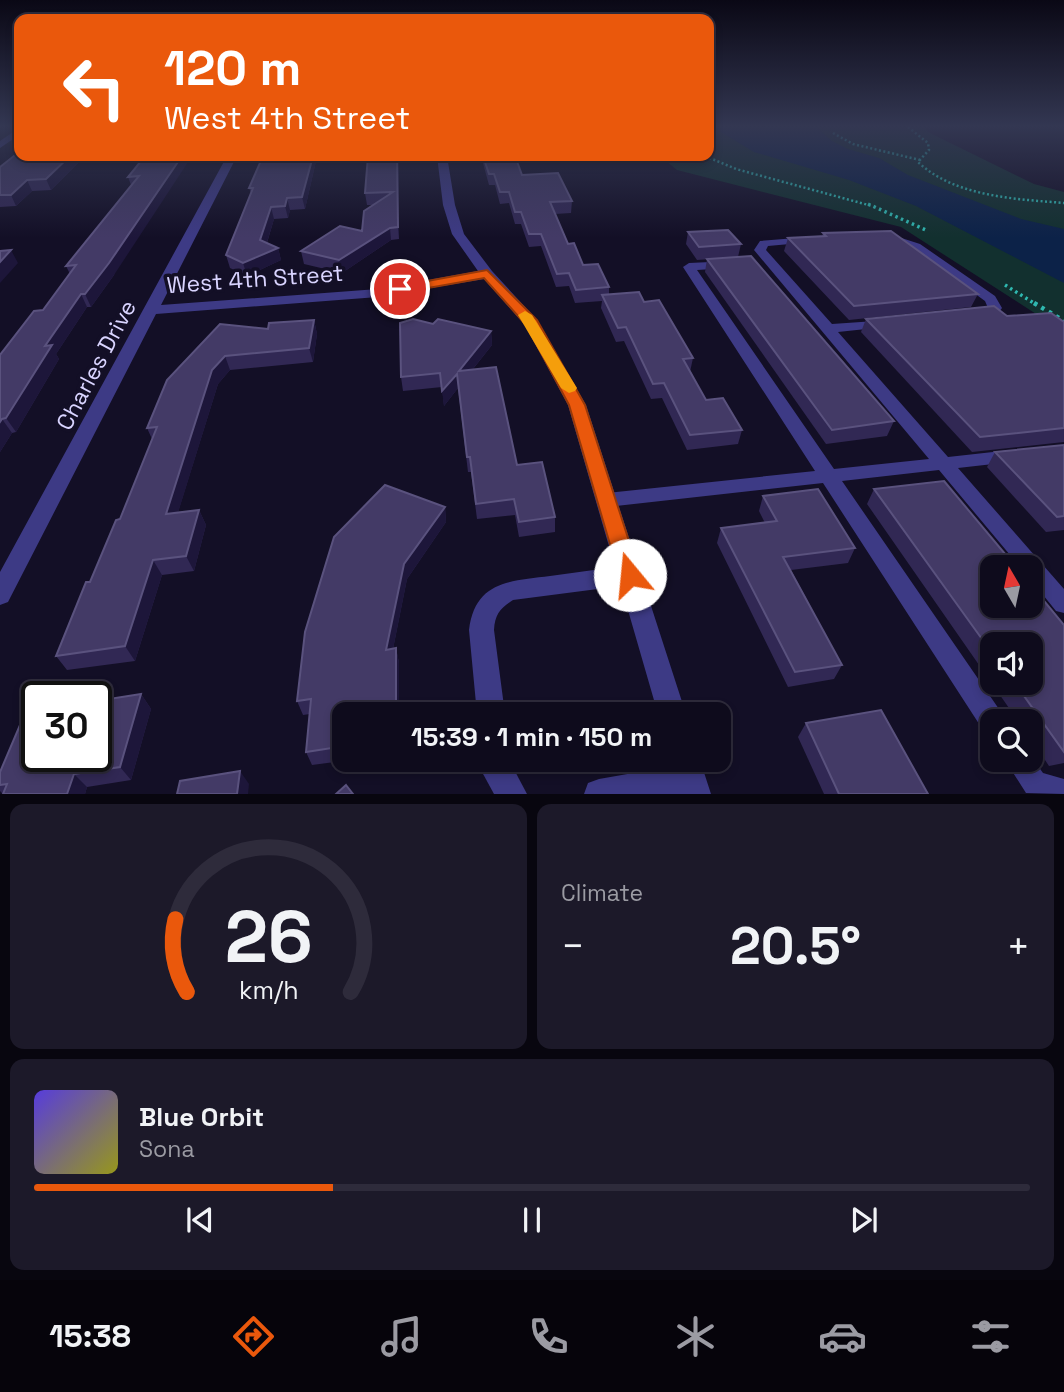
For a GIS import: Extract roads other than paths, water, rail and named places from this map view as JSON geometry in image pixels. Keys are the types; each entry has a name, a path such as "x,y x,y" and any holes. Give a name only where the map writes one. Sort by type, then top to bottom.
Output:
{"street":[{"name":"Charles Drive","path":"0,596 228,164"},
{"path":"443,164 449,205 458,234 487,274 532,323 566,381 580,414 668,702"},
{"name":"West 4th Street","path":"151,310 378,293 487,274"},
{"path":"490,702 481,625 485,610 495,599 508,591 630,575"},
{"path":"497,772 512,793"},
{"path":"599,793 691,777"}],"lane":[{"path":"867,236 900,238 916,246 990,299 995,308 991,313 964,316"},
{"path":"828,239 764,243 760,250 1064,604"},
{"path":"769,261 690,267 984,709"},
{"path":"827,329 898,322"},
{"path":"607,500 1023,455"},
{"path":"1026,772 1035,784 1064,792"}],"water":[{"path":"795,164 889,164 908,175 1021,219 1064,229 1064,283 916,206 849,180"}]}
